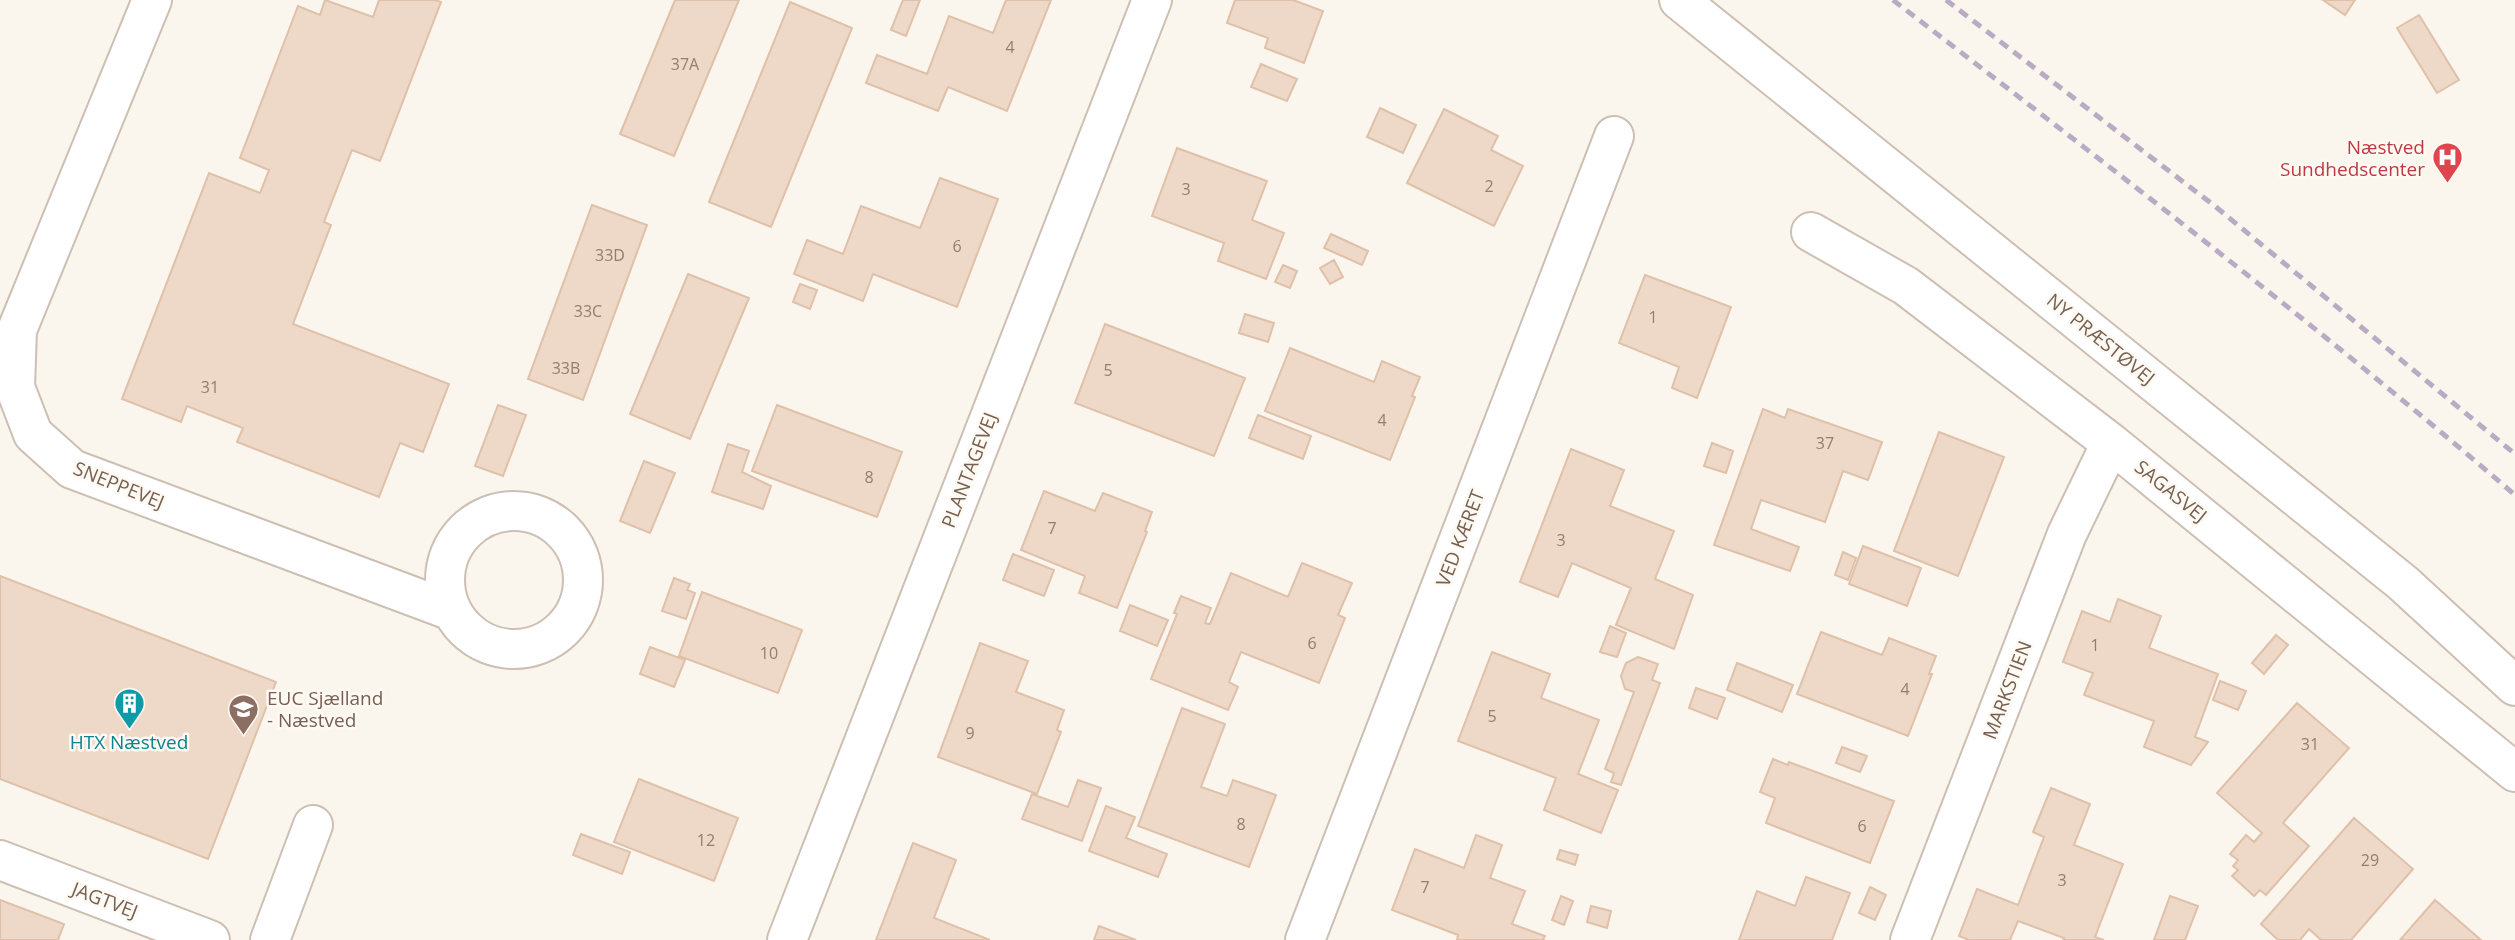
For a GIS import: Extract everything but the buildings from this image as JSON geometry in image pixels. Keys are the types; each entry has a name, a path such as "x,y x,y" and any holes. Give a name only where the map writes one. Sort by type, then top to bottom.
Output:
{"street":[{"name":"SNEPPEVEJ","path":"152,0 17,330 15,387 33,433 72,469 452,611"},
{"name":"PLANTAGEVEJ","path":"787,940 1152,0"},
{"name":"NY PRÆSTØVEJ","path":"1679,0 1751,55 2392,575 2515,686"},
{"name":"VED KÆRET","path":"1305,940 1614,136"},
{"name":"SAGASVEJ","path":"1811,232 1906,286 2111,443 2515,772"},
{"name":"MARKSTIEN","path":"1910,940 2067,534 2111,443"},
{"path":"270,940 313,825"},
{"name":"JAGTVEJ","path":"0,860 210,940"}],"railway":[{"path":"1893,0 2363,367 2515,495"},
{"path":"1946,0 2216,207 2515,454"}],"place":[{"name":"Næstved Sundhedscenter","path":"2448,185"},
{"name":"HTX Næstved","path":"129,730"},
{"name":"EUC Sjælland - Næstved","path":"244,736"}]}
